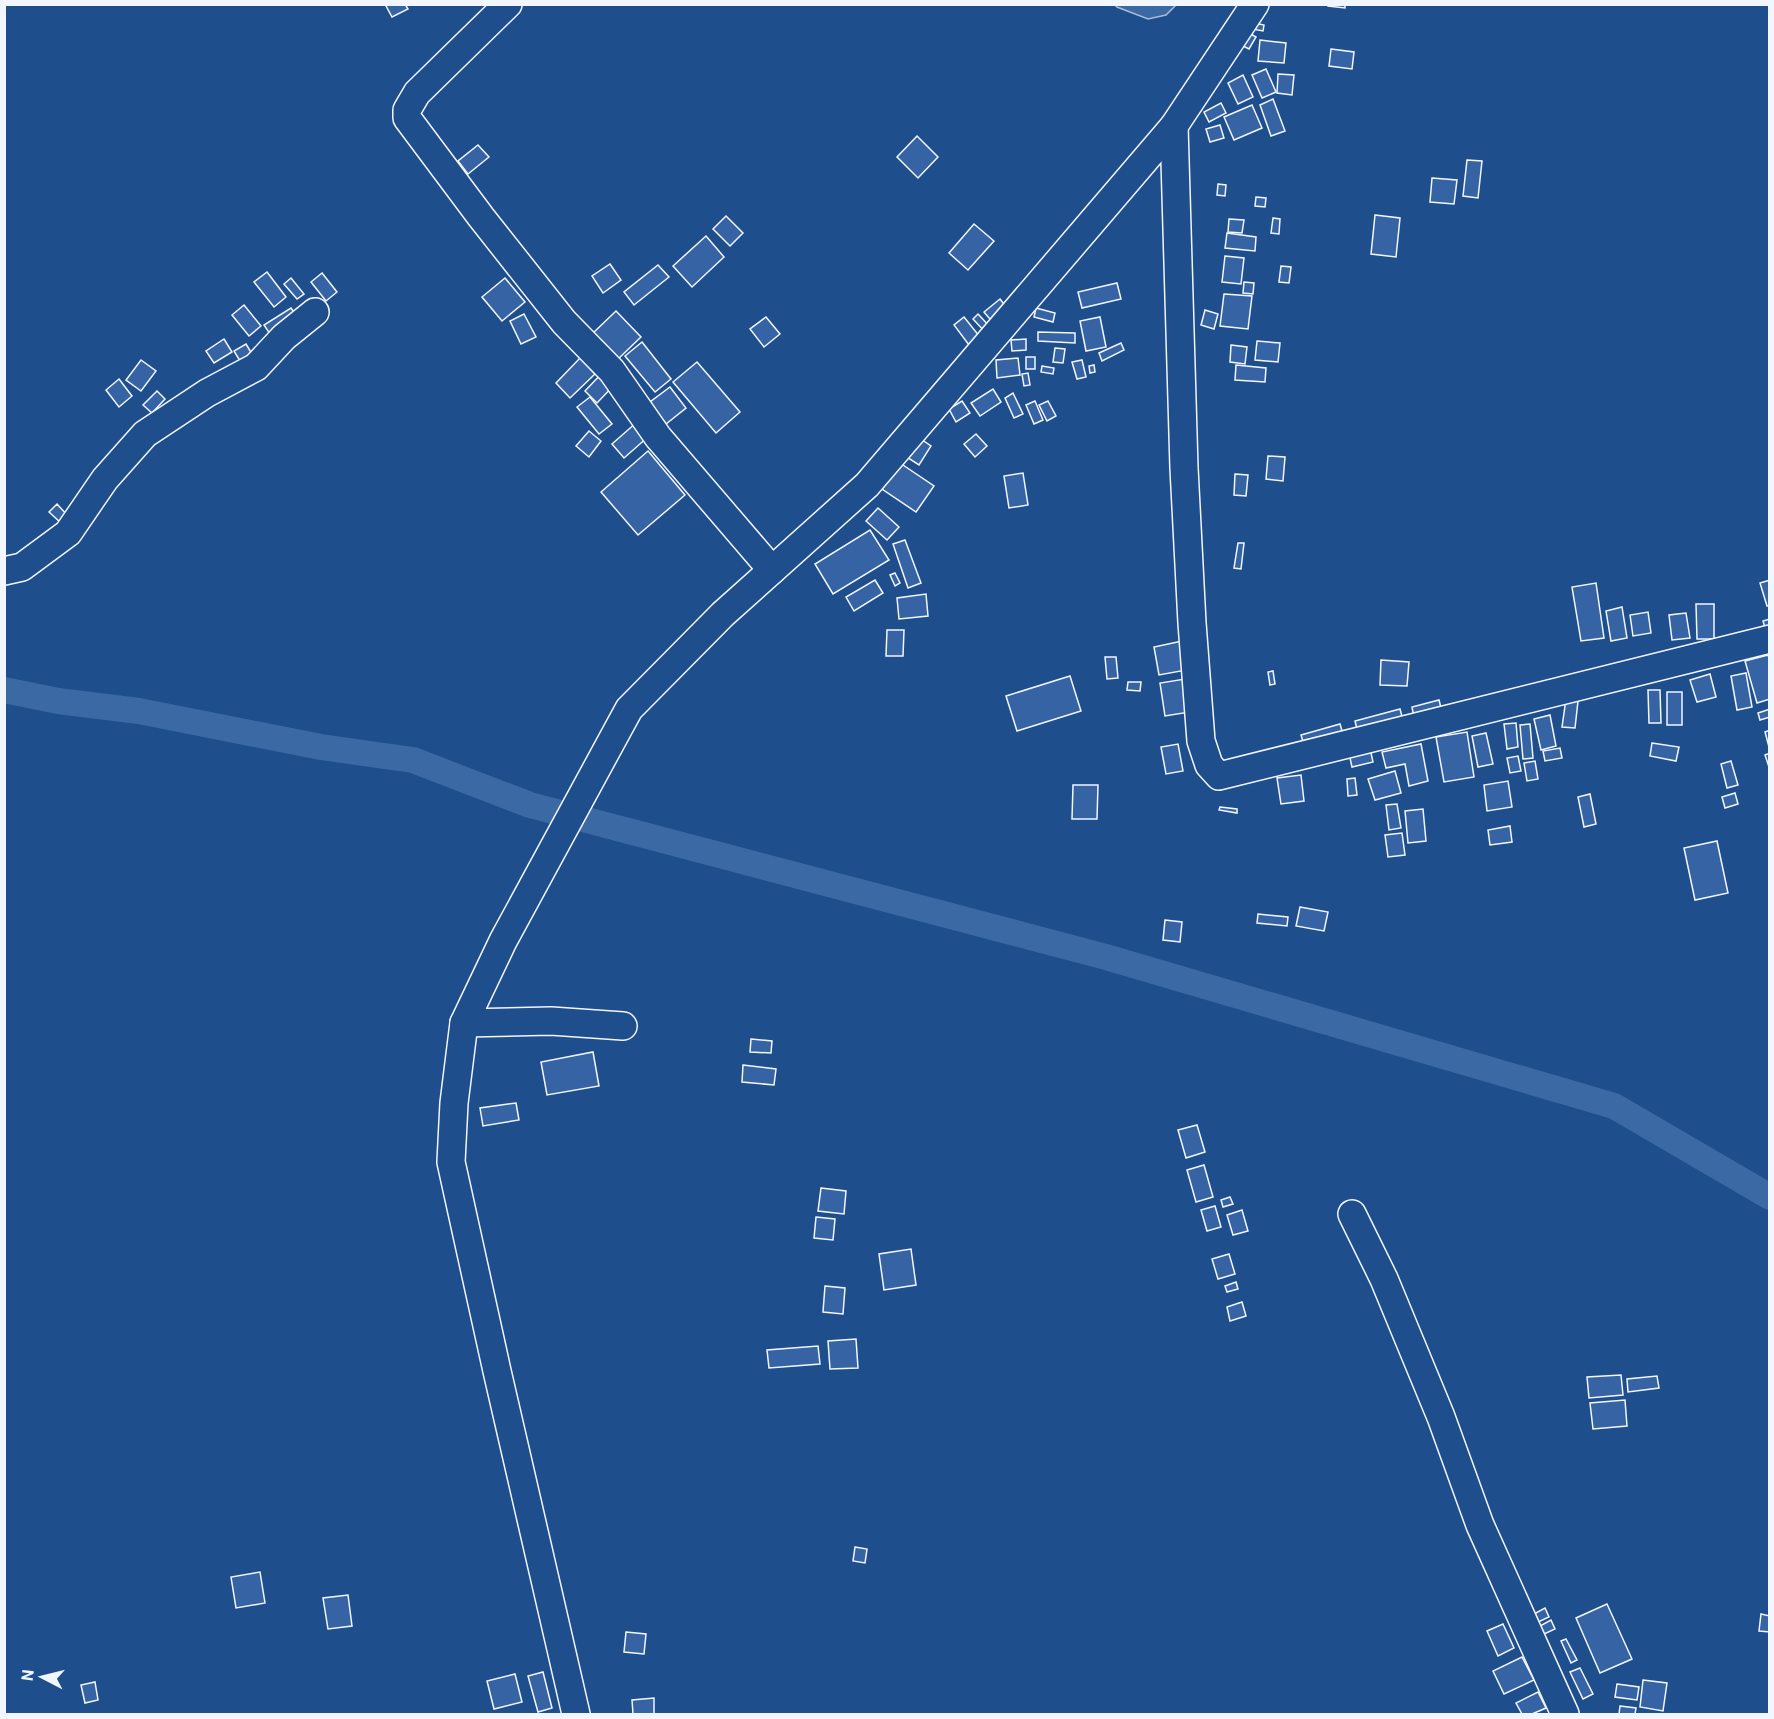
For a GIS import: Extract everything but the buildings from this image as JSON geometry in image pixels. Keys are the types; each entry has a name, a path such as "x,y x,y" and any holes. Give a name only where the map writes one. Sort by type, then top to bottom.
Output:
{"street":[{"path":"508,4 417,93 407,110 407,118 564,322 612,370 658,437 772,570"},
{"path":"576,1714 496,1371 451,1162 454,1103 464,1023 503,941 629,709 723,614 867,486 1174,126 1255,6"},
{"path":"1174,126 1184,468 1192,622 1201,741 1209,765 1219,776 1770,639"},
{"path":"4,571 22,567 68,533 105,479 145,434 207,393 256,367 284,337 315,312"},
{"path":"464,1023 550,1021 623,1026"},
{"path":"1352,1214 1384,1279 1441,1417 1480,1525 1565,1714"}],"water":[{"path":"1115,5 1176,5 1166,15 1148,19"}],"waterway":[{"path":"4,690 58,701 139,711 321,747 413,760 530,805 1106,957 1614,1106 1770,1197"}]}
